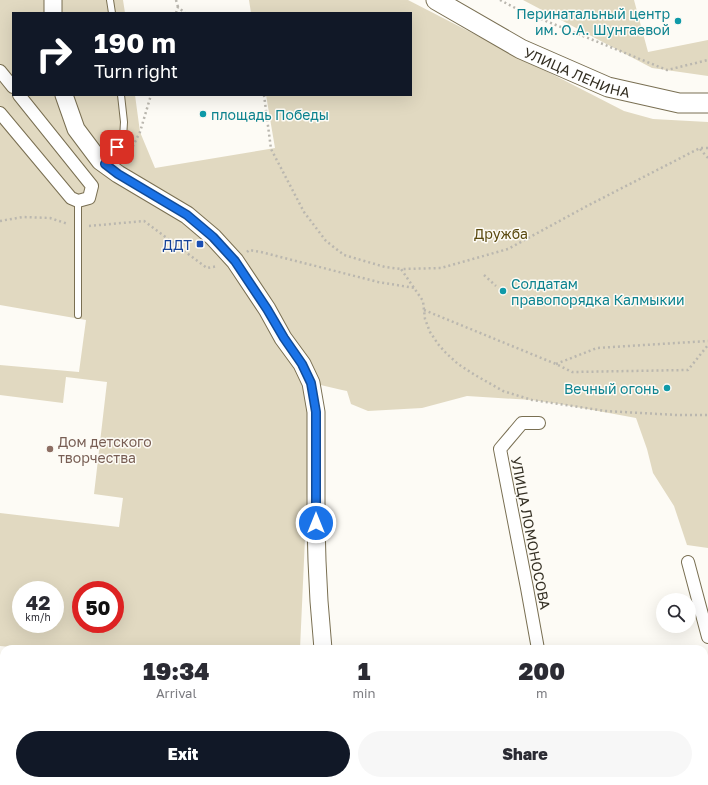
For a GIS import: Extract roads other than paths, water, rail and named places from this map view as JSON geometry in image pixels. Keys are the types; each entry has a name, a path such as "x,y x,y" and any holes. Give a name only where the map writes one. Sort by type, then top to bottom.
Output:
{"main road":[{"path":"53,0 53,12"},
{"name":"УЛИЦА ЛЕНИНА","path":"436,0 521,49 608,87 679,103 708,103"},
{"path":"64,96 76,129 100,161 187,215 213,237 235,261 302,364 311,383 316,412 317,561 323,645"}],"street":[{"path":"0,71 12,86"},
{"path":"0,113 71,198 78,201 89,198 92,186 20,96"},
{"name":"УЛИЦА ЛОМОНОСОВА","path":"537,645 500,449 522,423 539,423"},
{"path":"688,562 708,636"}],"lane":[{"path":"110,0 112,12"},
{"path":"111,169 123,138 124,122 121,96"},
{"path":"78,201 78,315"}],"place":[{"name":"Перинатальный центр им. О.А. Шунгаевой","path":"678,21"},
{"name":"площадь Победы","path":"203,114"},
{"name":"ДДТ","path":"200,244"},
{"name":"Солдатам правопорядка Калмыкии","path":"503,291"},
{"name":"Вечный огонь","path":"667,388"},
{"name":"Дом детского творчества","path":"50,449"}],"park label":[{"name":"Дружба","path":"501,233"}]}
